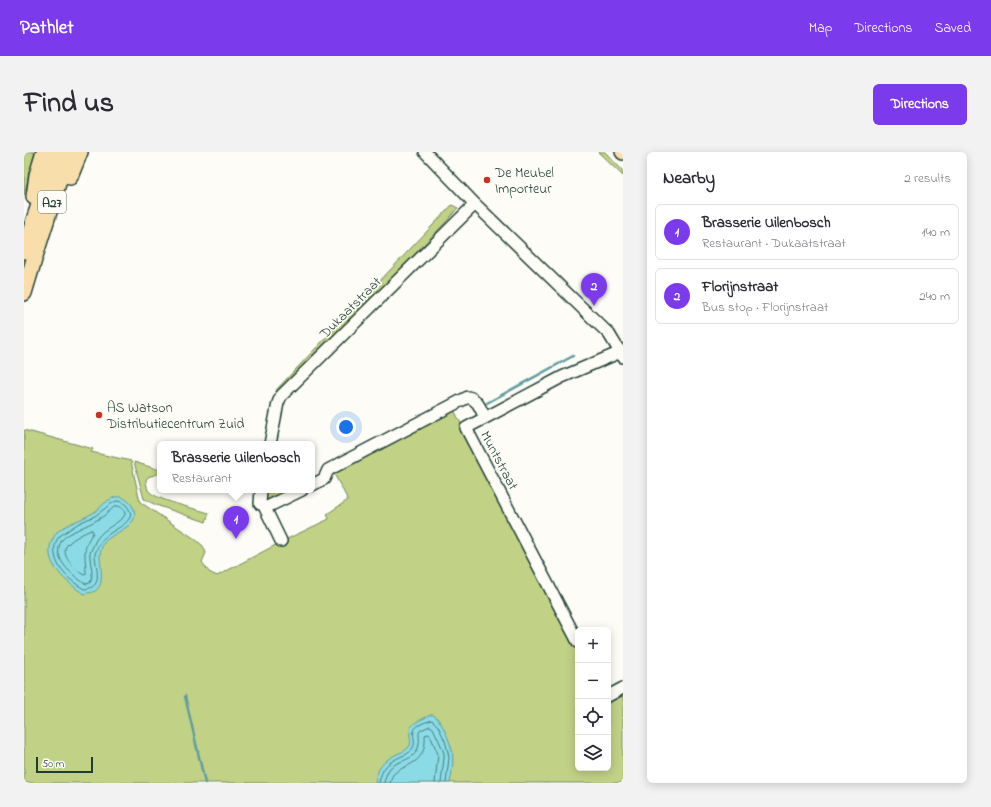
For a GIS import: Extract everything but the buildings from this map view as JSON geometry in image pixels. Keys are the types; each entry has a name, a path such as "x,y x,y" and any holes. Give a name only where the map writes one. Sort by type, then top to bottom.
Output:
{"highway":[{"name":"A27","path":"24,293 37,175 44,152"},
{"name":"A27","path":"29,248 56,152"},
{"name":"A27","path":"29,248 68,152"},
{"name":"A27","path":"29,248 61,200 80,152"}],"street":[{"path":"425,152 475,204 609,334 622,354"},
{"name":"Dukaatstraat","path":"271,441 278,403 281,396 475,204"},
{"name":"Muntstraat","path":"575,636 466,428 562,377 622,354"},
{"path":"315,483 324,478 328,470 468,397 475,400 486,418"},
{"path":"260,504 261,493"},
{"path":"281,541 264,508 296,493"},
{"path":"611,694 623,688"}],"green space":[{"path":"26,152 35,152 24,195 24,157"},
{"path":"598,152 605,152 623,171 623,176"},
{"path":"452,205 458,208 445,223 272,402 277,389"},
{"path":"451,404 554,606 575,644 575,771 611,771 611,701 623,695 623,783 24,783 24,430 93,449 91,452 131,461 140,502 203,546 206,553 202,562 209,572 217,576 285,540 329,519 327,514 348,500 332,470"},
{"path":"134,462 157,469 157,474 148,477 146,480 148,490 152,494 176,504 209,513 206,522 156,505 144,499"},
{"path":"264,493 282,493 265,502"}],"water":[{"path":"115,497 126,499 132,505 135,516 129,525 103,544 100,554 100,586 93,592 84,594 65,579 54,566 51,559 51,543 56,533 61,529 93,513"},
{"path":"430,715 436,717 448,737 453,755 450,783 375,783 377,773 384,762 410,746 411,727"}],"waterway":[{"path":"487,403 573,356"},
{"path":"185,696 205,783"}],"place":[{"name":"De Meubel Importeur","path":"487,180"},
{"name":"Florijnstraat","path":"594,306"},
{"name":"AS Watson Distributiecentrum Zuid","path":"99,415"},
{"name":"Brasserie Uilenbosch","path":"236,539"}]}
